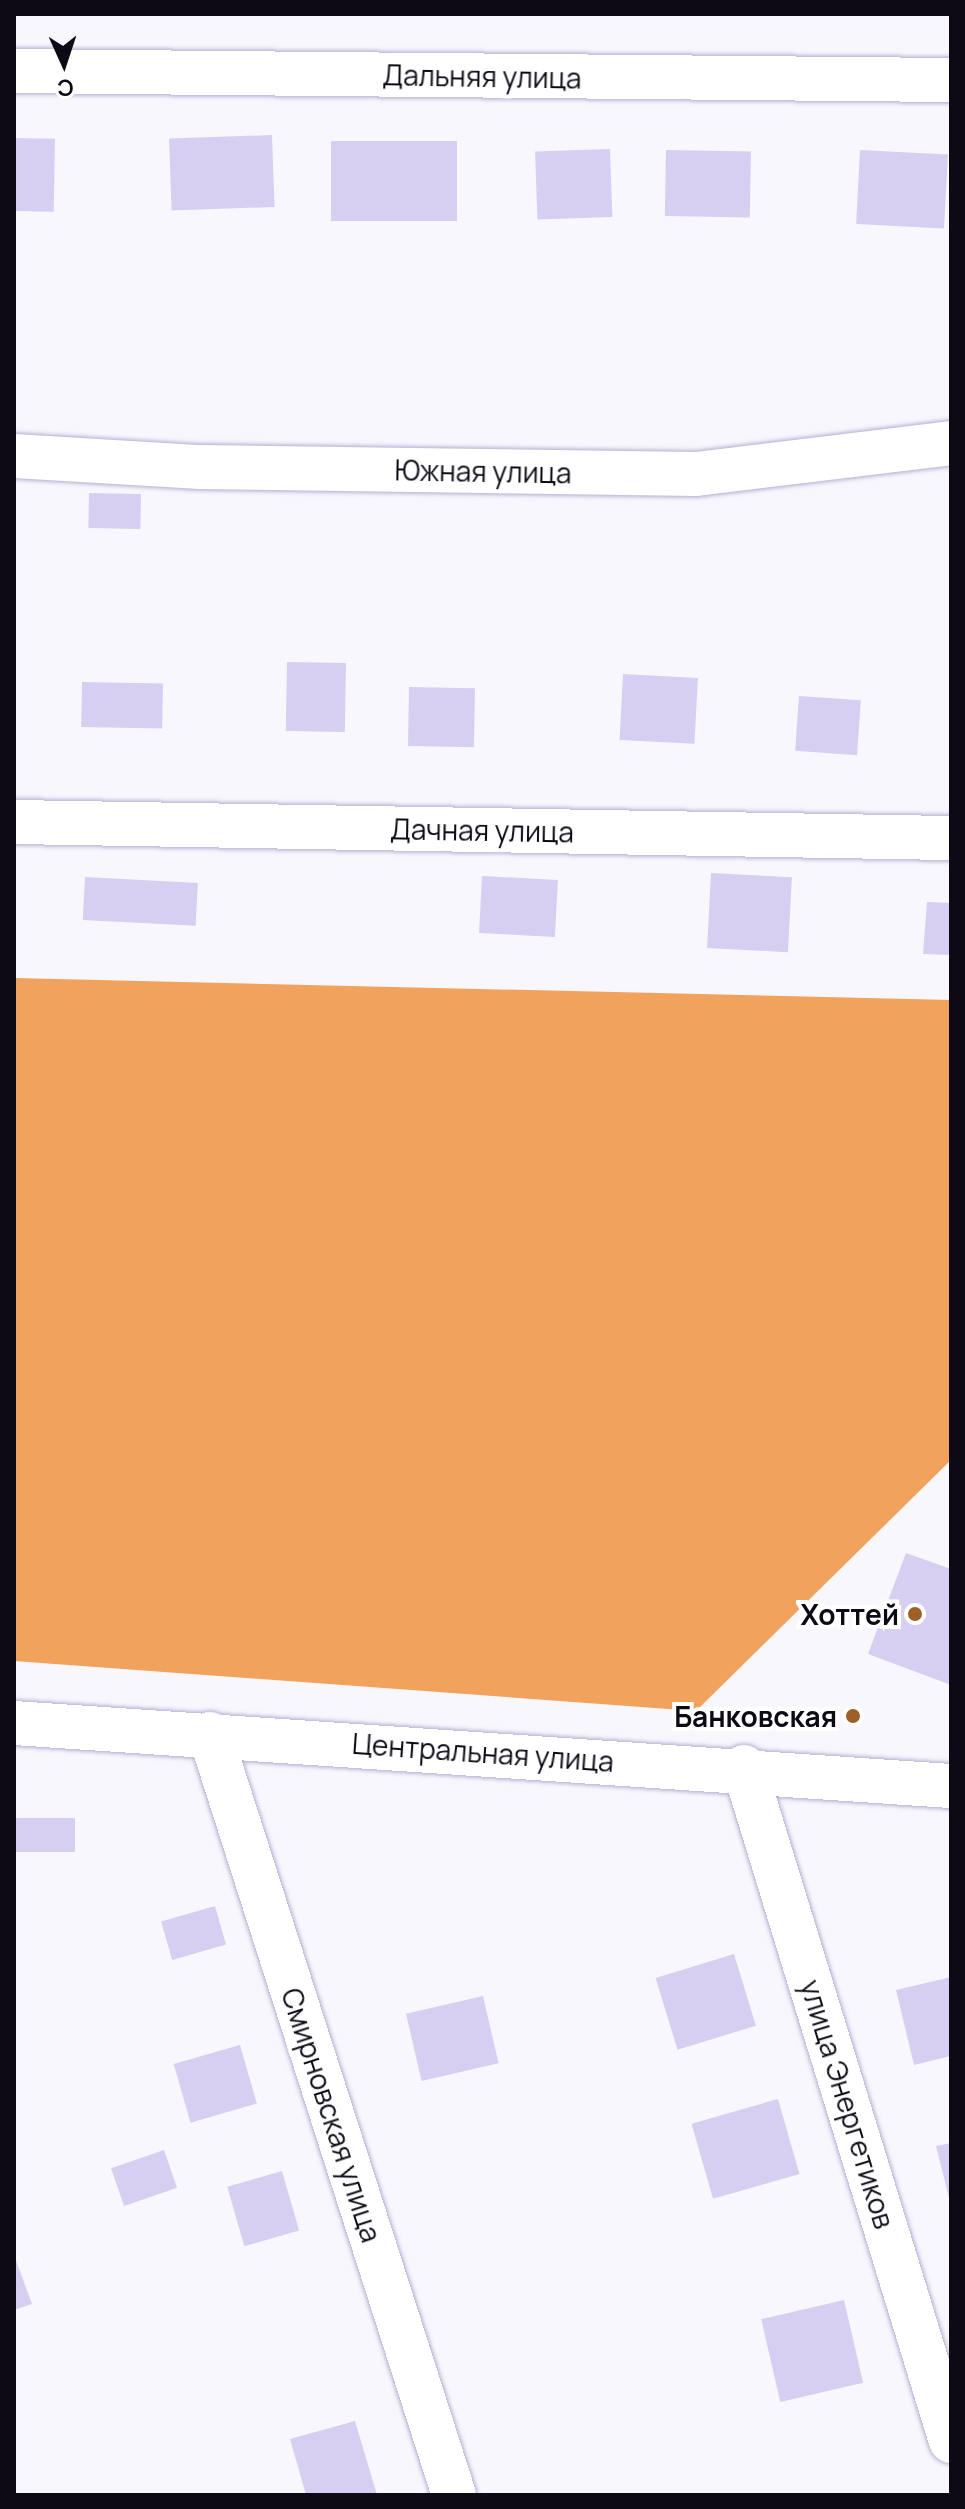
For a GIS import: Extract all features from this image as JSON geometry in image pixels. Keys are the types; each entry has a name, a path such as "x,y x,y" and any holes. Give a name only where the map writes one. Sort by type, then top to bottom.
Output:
{"street":[{"name":"Дальняя улица","path":"14,71 951,80"},
{"name":"Южная улица","path":"14,456 201,467 696,474 951,443"},
{"name":"Дачная улица","path":"14,822 951,838"},
{"name":"Центральная улица","path":"14,1723 744,1767 951,1786"},
{"name":"Смирновская улица","path":"210,1734 454,2495"},
{"name":"улица Энергетиков","path":"744,1767 951,2441"}],"shaded area":[{"path":"14,978 951,1000 951,1460 696,1711 14,1661"}],"building":[{"path":"272,135 275,207 172,211 169,139"},
{"path":"14,138 55,139 54,212 14,211"},
{"path":"331,141 457,141 457,221 331,221"},
{"path":"610,149 612,217 537,220 535,152"},
{"path":"666,150 751,151 750,217 665,216"},
{"path":"860,150 948,155 944,229 856,224"},
{"path":"89,493 141,494 140,529 88,528"},
{"path":"287,662 346,663 345,732 286,731"},
{"path":"623,674 698,678 694,744 620,740"},
{"path":"82,682 163,683 162,728 81,727"},
{"path":"409,687 475,688 474,747 408,746"},
{"path":"799,696 861,700 857,755 795,751"},
{"path":"711,873 792,877 788,952 707,948"},
{"path":"482,876 558,880 555,937 479,933"},
{"path":"85,877 198,883 196,926 83,920"},
{"path":"927,902 951,903 951,955 923,954"},
{"path":"906,1553 951,1569 951,1685 868,1654"},
{"path":"16,1818 75,1818 75,1852 16,1852"},
{"path":"215,1906 226,1944 172,1960 161,1921"},
{"path":"734,1954 756,2026 678,2050 656,1978"},
{"path":"951,1977 951,2056 914,2065 896,1990"},
{"path":"483,1996 499,2063 422,2081 406,2014"},
{"path":"240,2045 257,2104 190,2123 174,2064"},
{"path":"778,2099 799,2174 713,2199 691,2124"},
{"path":"951,2143 951,2202 950,2202 936,2146"},
{"path":"164,2150 177,2188 124,2206 111,2168"},
{"path":"282,2171 299,2231 244,2246 227,2187"},
{"path":"14,2255 32,2304 14,2310"},
{"path":"844,2300 863,2383 780,2402 761,2319"},
{"path":"355,2421 377,2495 306,2495 290,2439"}],"place":[{"name":"Хоттей","path":"915,1614"},
{"name":"Банковская","path":"853,1716"}]}
